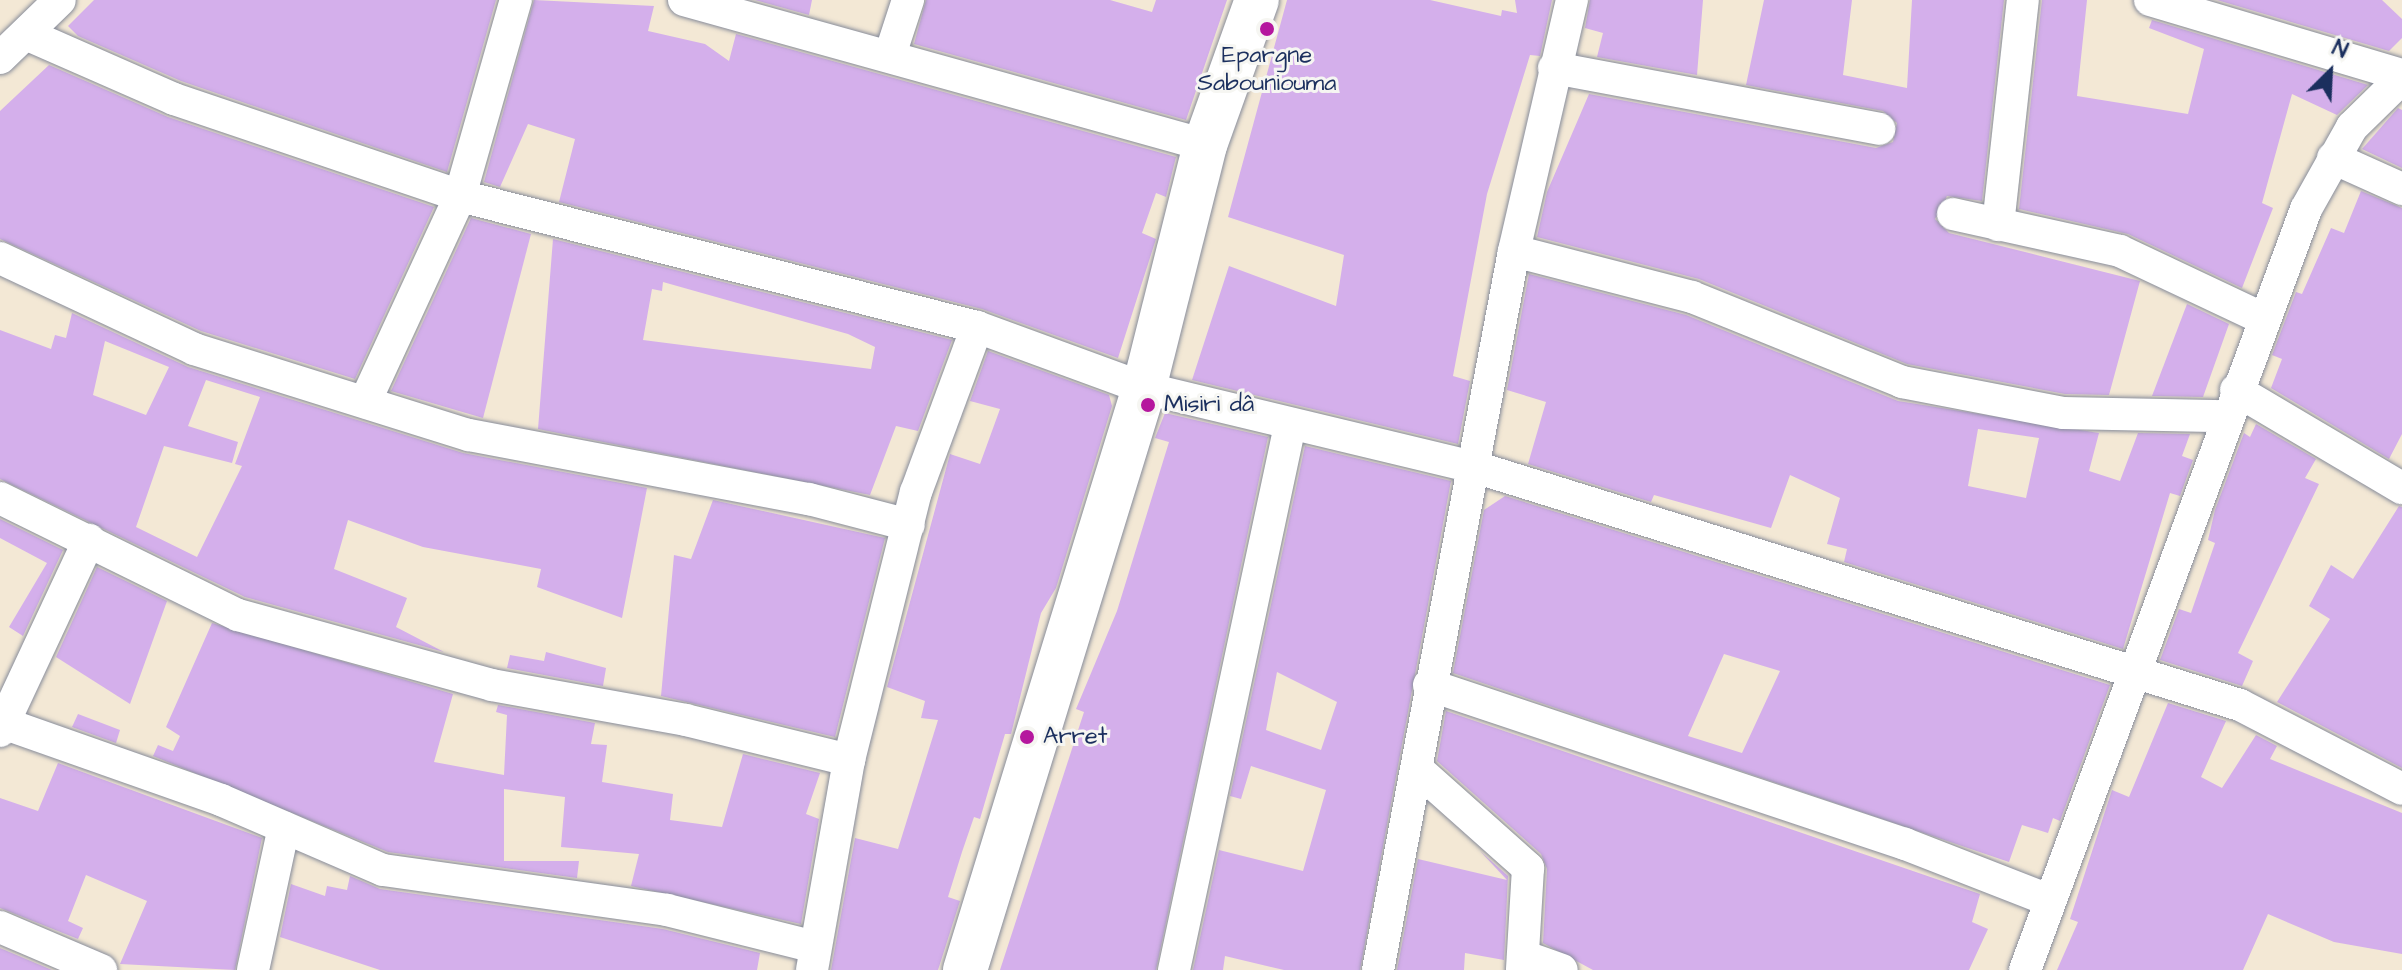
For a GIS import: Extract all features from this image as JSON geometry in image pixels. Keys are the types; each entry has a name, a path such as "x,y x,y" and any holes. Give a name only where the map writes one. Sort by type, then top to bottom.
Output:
{"street":[{"path":"0,58 60,0"},
{"path":"365,402 460,196 516,0"},
{"path":"684,0 891,52 1073,112 1205,145"},
{"path":"891,52 908,0"},
{"path":"965,970 1144,388 1205,145 1257,0"},
{"path":"1378,970 1417,769 1429,685 1478,468 1514,251 1572,0"},
{"path":"1998,225 2023,0"},
{"path":"2025,970 2264,319 2333,158 2402,76 2150,0"},
{"path":"26,34 174,99 460,196 977,327 1144,388 1478,468 2240,705 2402,789"},
{"path":"1554,68 1879,129"},
{"path":"2333,158 2402,189"},
{"path":"1953,214 2120,251 2264,319"},
{"path":"1514,251 1692,297 1902,382 2063,413 2231,403 2402,488"},
{"path":"0,258 194,349 469,435 809,499 909,525"},
{"path":"89,540 1,726 284,827 383,870 667,910 811,958 849,760 909,525 977,327"},
{"path":"1174,970 1290,425"},
{"path":"0,498 238,615 492,685 686,720 849,760"},
{"path":"1429,685 1877,834 2049,900"},
{"path":"1417,769 1528,868 1522,963 1562,970"},
{"path":"253,970 284,827"},
{"path":"0,927 101,970"}],"building":[{"path":"94,0 496,0 447,172 181,81 78,36 68,26"},
{"path":"534,0 654,6 648,31 705,44 729,61 736,34 1176,157 1166,197 1156,193 1142,233 1156,239 1118,358 982,309 559,202 575,139 528,124 500,187 484,182"},
{"path":"755,0 812,0 809,15"},
{"path":"926,0 1110,0 1152,12 1156,0 1227,0 1186,120 914,44"},
{"path":"1287,0 1430,0 1501,16 1502,10 1517,13 1515,0 1552,0 1540,56 1530,55 1487,194 1453,376 1470,381 1458,444 1192,380 1229,266 1336,306 1344,255 1228,217"},
{"path":"1590,0 1703,0 1697,75 1597,57 1603,33 1585,28"},
{"path":"1764,0 1852,0 1843,75 1907,88 1912,0 2004,0 1982,201 1947,196 1935,219 1949,233 2140,281 2109,395 2065,394 1907,364 1699,279 1537,237 1547,192 1589,94 1876,148 1893,142 1897,123 1883,111 1746,85"},
{"path":"2042,0 2087,0 2077,96 2188,114 2204,49 2149,28 2152,20 2368,85 2337,115 2292,94 2262,203 2273,208 2242,288 2128,234 2019,209"},
{"path":"2217,0 2382,0 2402,19 2402,38 2389,51"},
{"path":"49,65 168,117 434,207 355,379 201,331 0,239 0,111"},
{"path":"2398,108 2402,110 2402,168 2362,149"},
{"path":"2361,191 2402,208 2402,434 2389,459 2271,388 2282,359 2272,355 2296,292 2302,294 2331,228 2344,233"},
{"path":"471,218 531,234 483,418 391,391"},
{"path":"553,239 952,340 918,431 896,426 870,495 538,429","holes":["663,282 848,334 875,347 871,369 643,340 652,289 662,291"]},
{"path":"1529,274 1686,315 1898,401 2099,433 2089,471 2120,481 2138,433 2190,434 2182,456 2193,460 2180,496 2170,493 2123,649 1844,562 1847,549 1827,544 1840,498 1790,475 1771,528 1654,495 1651,502 1528,464 1546,402 1507,390","holes":["1978,429 2039,438 2026,498 1968,486"]},
{"path":"2187,304 2229,324 2203,397 2152,396"},
{"path":"72,313 188,367 463,453 647,488 622,618 537,587 541,569 423,547 348,520 334,569 407,598 396,627 444,652 245,597 0,479 0,330 51,349 55,335 66,338","holes":["105,341 169,367 146,415 93,395","206,380 260,397 235,464 242,466 197,557 136,527 164,446 232,463 238,442 188,426"]},
{"path":"988,351 1109,395 1112,406 1056,588 1041,613 1011,734 1005,734 980,819 974,817 948,897 960,901 938,970 831,970 855,838 898,849 938,720 921,718 925,701 887,687 950,454 980,464 1000,409 970,401"},
{"path":"1165,413 1268,437 1156,970 1000,970 1084,712 1076,709 1117,611 1169,442 1155,438"},
{"path":"2256,424 2316,459 2305,478 2319,484 2238,653 2253,661 2242,686 2160,660 2179,609 2191,613 2215,543 2208,540 2215,510 2244,433 2250,437"},
{"path":"1305,446 1451,481 1360,970 1284,970 1225,956 1223,970 1193,970 1219,850 1303,871 1326,790 1251,766 1241,799 1230,796","holes":["1277,672 1337,702 1321,750 1266,730"]},
{"path":"1505,496 2110,685 2060,821 2053,818 2048,833 2022,825 2009,862 1453,673 1484,510","holes":["1724,654 1780,671 1742,753 1688,736"]},
{"path":"713,500 885,538 835,737 661,696 674,555 691,559"},
{"path":"2399,506 2402,507 2402,768 2277,702 2330,619 2309,606 2331,565 2353,579"},
{"path":"0,519 63,550 23,636 9,627 47,563 0,538"},
{"path":"97,567 167,601 130,704 56,657"},
{"path":"212,623 453,694 434,762 504,775 507,715 496,712 498,705 595,723 591,744 607,745 602,782 673,794 670,820 722,827 743,754 820,773 806,814 819,819 801,924 631,886 639,854 561,847 565,797 504,789 504,861 579,861 577,878 388,852 153,756 158,745 173,751 180,736 166,727"},
{"path":"546,652 606,668 603,686 507,668 510,655 544,661"},
{"path":"2168,703 2226,721 2201,777 2222,788 2256,735 2277,746 2270,759 2402,813 2402,954 2334,942 2268,914 2243,970 2057,970 2078,922 2070,919 2112,790 2129,797"},
{"path":"1446,711 1980,894 1972,922 1988,929 1969,970 1593,970 1543,943 1547,869 1541,854 1437,761"},
{"path":"78,714 120,730 116,743 72,727"},
{"path":"58,763 262,838 235,970 120,964 147,901 86,875 68,921 83,928 78,939 0,908 0,798 38,811"},
{"path":"1480,851 1508,876 1504,960 1465,953 1464,970 1397,970 1418,859 1507,880"},
{"path":"350,876 380,889 663,929 760,953 757,970 380,970 280,937 291,884 325,896 327,886 347,890"},
{"path":"0,948 52,970 0,970"}],"place":[{"name":"Epargne Sabouniouma","path":"1267,29"},
{"name":"Misiri dâ","path":"1148,405"},
{"name":"Arret","path":"1027,737"}]}
